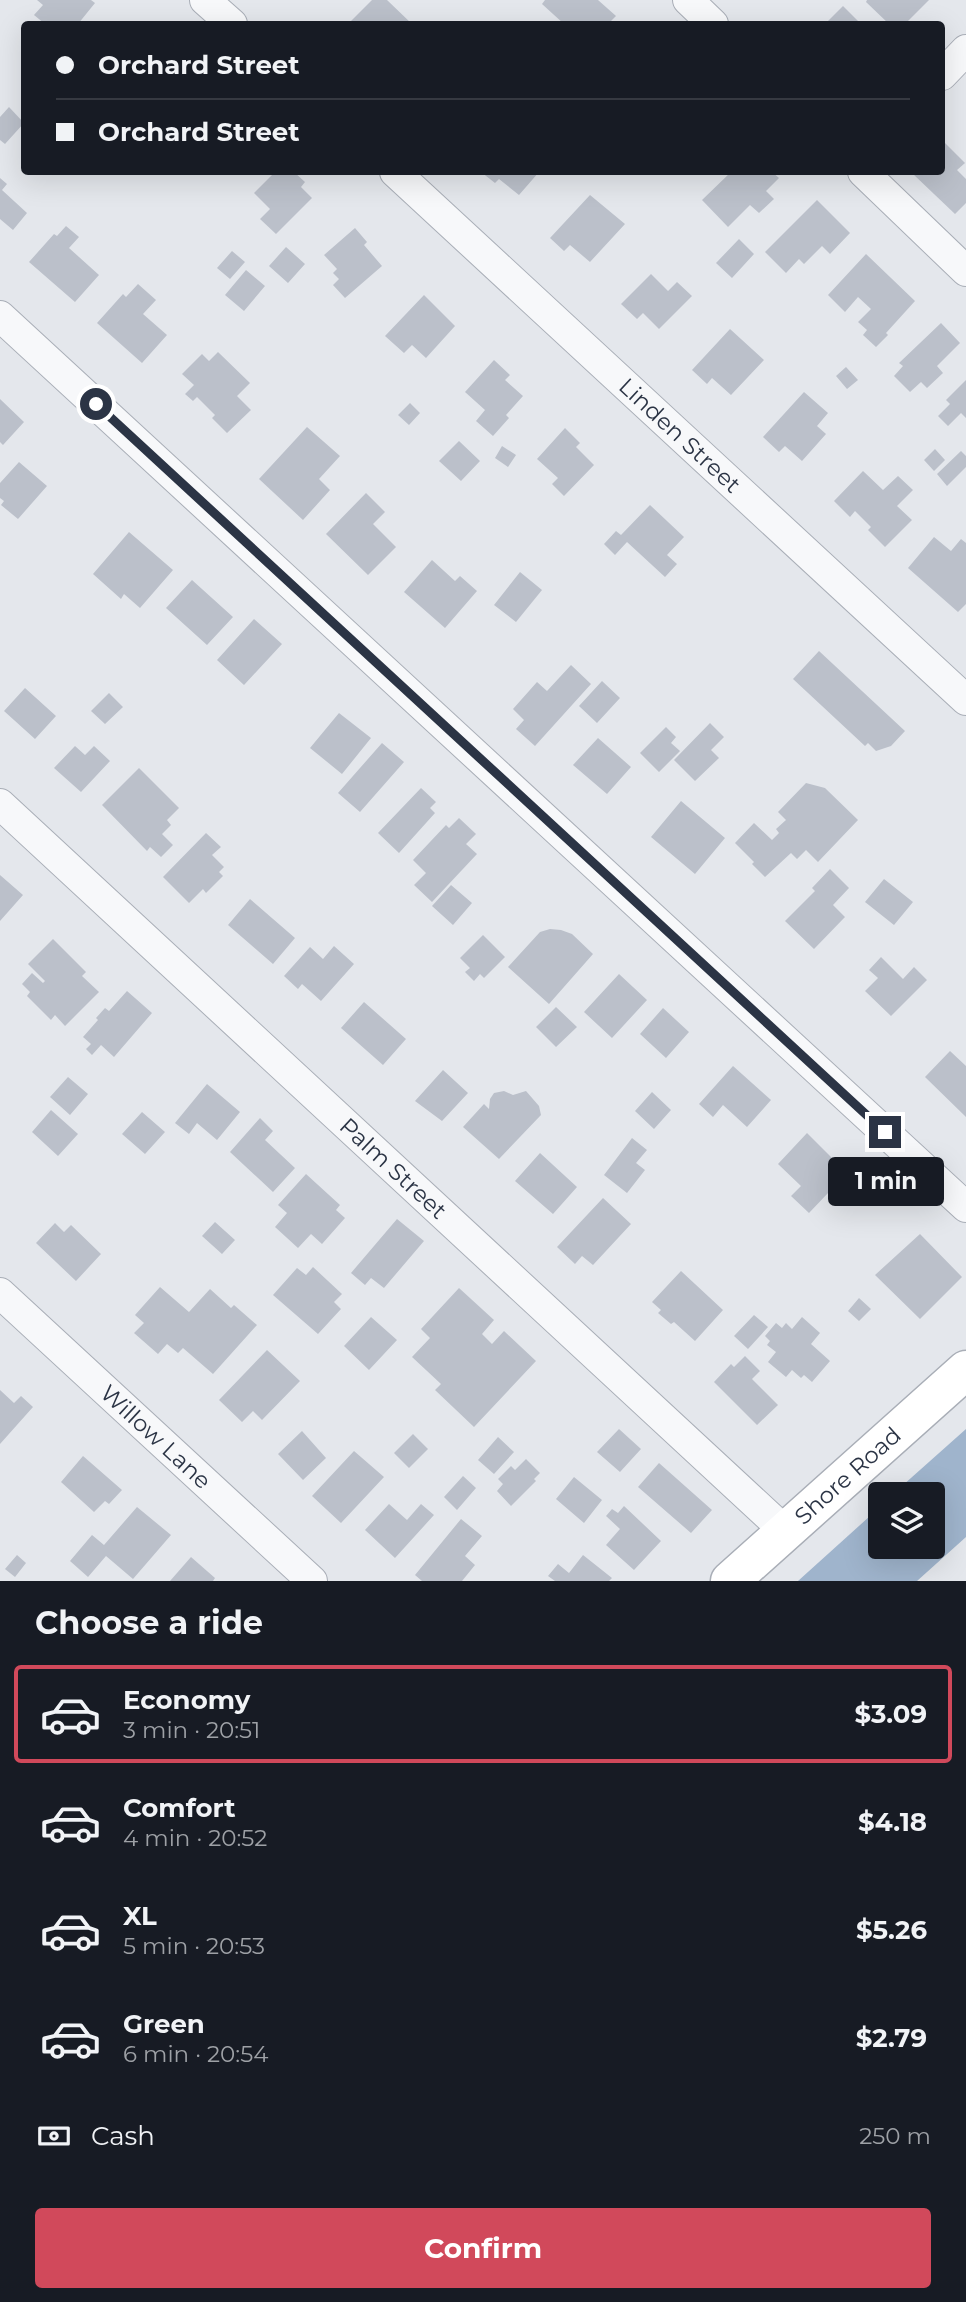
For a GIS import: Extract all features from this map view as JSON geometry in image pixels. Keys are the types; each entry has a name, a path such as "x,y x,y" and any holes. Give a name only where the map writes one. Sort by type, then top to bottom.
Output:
{"street":[{"path":"205,0 229,21"},
{"path":"688,0 710,21"},
{"path":"945,72 966,50"},
{"name":"Linden Street","path":"398,175 966,700"},
{"path":"866,175 966,271"},
{"path":"0,316 966,1207"},
{"name":"Palm Street","path":"0,804 786,1532"},
{"name":"Willow Lane","path":"0,1293 312,1581"},
{"name":"Shore Road","path":"730,1581 966,1370"}],"water":[{"path":"966,1429 966,1537 945,1556 945,1482 906,1482"},
{"path":"868,1518 868,1559 942,1559 917,1581 798,1581"}],"building":[{"path":"37,0 91,0 95,3 80,21 41,21 34,15 43,5"},
{"path":"372,0 387,0 409,21 351,21"},
{"path":"545,0 598,0 616,16 611,21 561,21 542,4"},
{"path":"929,0 908,21 886,21 866,2"},
{"path":"843,6 858,21 828,21"},
{"path":"9,107 21,120 21,126 5,144 0,140 0,117"},
{"path":"945,143 965,163 957,170 966,179 966,203 955,214 914,175 945,175"},
{"path":"272,175 297,175 305,182 301,187 312,198 276,234 260,219 270,209 254,193"},
{"path":"485,175 536,175 519,195 499,179 495,183"},
{"path":"728,175 776,175 779,178 766,191 774,199 759,213 750,205 728,227 702,200"},
{"path":"0,178 7,184 2,190 27,213 13,230 0,219"},
{"path":"590,195 625,224 590,262 570,245 564,251 550,238"},
{"path":"817,200 850,233 830,254 822,246 804,264 799,259 786,273 765,252"},
{"path":"66,226 79,237 69,248 99,275 75,302 29,262 54,234 57,236"},
{"path":"355,228 367,242 364,245 382,266 345,298 333,285 339,279 333,273 337,269 324,255"},
{"path":"739,239 754,254 732,278 716,263"},
{"path":"286,247 305,264 288,283 269,266"},
{"path":"232,251 245,262 230,279 217,268"},
{"path":"866,254 915,301 876,347 863,335 867,330 858,322 871,309 858,297 845,312 828,295"},
{"path":"246,270 265,286 244,311 225,295"},
{"path":"651,274 668,291 677,282 692,296 659,329 643,313 637,319 621,304"},
{"path":"138,284 156,300 143,314 167,335 142,363 97,323 123,294 126,297"},
{"path":"424,295 455,326 426,358 412,345 404,353 385,336"},
{"path":"941,323 960,343 937,366 943,373 927,388 921,382 910,392 894,376 903,366 899,363"},
{"path":"730,329 764,360 731,395 712,378 707,384 692,370"},
{"path":"218,352 250,383 237,396 251,410 227,433 212,418 215,415 197,397 193,401 185,394 194,385 182,374 202,354 209,361"},
{"path":"494,360 510,375 505,380 523,396 506,415 509,418 493,436 476,421 485,410 465,392"},
{"path":"846,367 858,380 847,389 836,376"},
{"path":"966,380 966,418 961,413 948,426 938,416 950,404 946,400"},
{"path":"804,392 828,413 817,426 826,434 802,461 785,446 779,452 763,437"},
{"path":"0,399 24,422 3,445 0,442"},
{"path":"410,403 420,413 409,425 398,415"},
{"path":"307,427 340,456 319,479 330,490 303,520 259,479"},
{"path":"565,428 580,443 576,447 594,465 564,496 552,484 558,478 537,459"},
{"path":"459,441 480,461 461,481 439,461"},
{"path":"502,446 516,455 508,467 495,458"},
{"path":"935,449 945,460 934,471 924,460"},
{"path":"961,451 966,456 966,467 947,486 937,474"},
{"path":"19,462 47,486 18,519 1,505 4,501 0,498 0,483"},
{"path":"863,471 883,490 898,476 913,490 897,506 912,520 885,547 868,530 871,527 855,511 850,517 834,501"},
{"path":"366,493 385,512 373,524 396,547 368,575 326,534"},
{"path":"650,505 684,537 667,555 677,564 665,577 627,542 615,555 604,544 616,531 621,535"},
{"path":"129,532 173,570 140,608 124,594 121,599 93,574"},
{"path":"934,537 951,551 961,539 966,543 966,604 958,612 908,568"},
{"path":"432,560 455,581 460,576 477,591 445,628 404,592"},
{"path":"520,572 542,590 516,622 494,605"},
{"path":"192,580 233,617 207,645 166,608"},
{"path":"254,619 282,644 244,685 217,660"},
{"path":"819,651 905,731 891,746 876,751 868,743 865,746 793,679"},
{"path":"571,665 591,684 535,746 516,729 524,720 513,709 537,682 547,691"},
{"path":"602,681 620,698 597,723 579,706"},
{"path":"25,688 56,716 35,739 4,711"},
{"path":"109,693 123,707 105,724 91,711"},
{"path":"339,713 371,738 342,774 310,748"},
{"path":"710,723 724,737 711,750 719,758 695,781 674,760"},
{"path":"666,727 676,737 671,743 680,751 659,772 640,753"},
{"path":"598,738 631,767 607,794 573,765"},
{"path":"382,743 404,762 360,812 338,793"},
{"path":"75,746 85,755 94,746 110,761 81,792 54,768"},
{"path":"139,768 179,808 167,820 171,825 162,834 173,845 161,857 150,847 147,851 102,805"},
{"path":"806,783 825,788 858,820 818,862 806,850 797,859 791,853 765,877 735,843 754,823 772,840 779,833 776,829 786,820 778,812"},
{"path":"421,788 436,802 430,808 435,813 399,853 378,833"},
{"path":"681,801 725,838 695,874 651,837"},
{"path":"459,818 476,834 466,844 477,854 432,902 414,885 426,873 413,860 446,825 449,828"},
{"path":"206,833 221,847 212,855 224,867 219,872 223,876 206,893 203,889 189,903 163,877"},
{"path":"830,869 849,888 833,905 845,917 814,949 785,921 815,891 812,888"},
{"path":"0,875 23,895 0,921"},
{"path":"884,879 913,902 894,925 865,902"},
{"path":"451,885 472,903 453,925 432,906"},
{"path":"250,899 295,938 273,964 228,925"},
{"path":"550,929 572,934 593,954 549,1004 508,967 540,932"},
{"path":"483,935 505,957 484,978 480,974 474,981 465,972 470,968 460,958"},
{"path":"53,939 86,972 82,976 99,992 65,1026 55,1015 51,1020 27,996 30,992 22,984 32,973 43,983 45,981 28,964"},
{"path":"334,946 354,964 321,1001 302,984 298,989 284,976 310,947 323,959"},
{"path":"881,957 903,979 914,967 927,980 891,1016 865,991 878,978 869,970"},
{"path":"619,974 647,1000 612,1038 584,1012"},
{"path":"127,991 152,1013 114,1057 101,1045 92,1055 86,1049 91,1044 83,1037 105,1008 109,1011"},
{"path":"364,1002 406,1039 383,1065 341,1028"},
{"path":"556,1007 577,1027 556,1047 536,1027"},
{"path":"663,1008 689,1032 666,1058 640,1034"},
{"path":"950,1051 966,1066 966,1117 925,1077"},
{"path":"733,1066 771,1100 747,1127 723,1105 713,1117 699,1104"},
{"path":"443,1070 468,1093 442,1121 415,1101"},
{"path":"68,1077 88,1094 70,1115 50,1097"},
{"path":"207,1084 240,1112 217,1140 197,1123 189,1134 175,1123"},
{"path":"504,1091 513,1095 526,1091 539,1106 541,1115 499,1159 463,1127 484,1104 489,1109 494,1093"},
{"path":"652,1092 671,1110 654,1129 635,1111"},
{"path":"51,1110 78,1134 58,1156 32,1132"},
{"path":"142,1112 165,1132 145,1154 122,1134"},
{"path":"260,1118 273,1131 265,1140 295,1168 273,1192 230,1152"},
{"path":"807,1133 847,1173 809,1213 791,1196 801,1186 778,1164"},
{"path":"632,1138 647,1150 636,1163 645,1170 627,1193 604,1175"},
{"path":"540,1153 577,1187 553,1214 515,1181"},
{"path":"306,1174 340,1205 336,1210 345,1218 322,1244 311,1234 298,1248 275,1227 287,1213 278,1205"},
{"path":"603,1198 631,1224 593,1265 582,1256 575,1264 557,1247"},
{"path":"397,1219 424,1241 384,1288 371,1278 365,1285 351,1273"},
{"path":"215,1222 235,1240 222,1254 202,1236"},
{"path":"55,1223 64,1232 71,1225 101,1254 76,1281 36,1243"},
{"path":"920,1234 962,1277 920,1319 875,1275"},
{"path":"313,1267 342,1294 334,1302 341,1309 318,1334 273,1295 297,1268 306,1275"},
{"path":"681,1271 723,1310 695,1341 674,1322 671,1324 658,1313 661,1310 652,1302"},
{"path":"160,1287 189,1312 210,1289 231,1308 234,1305 257,1325 213,1374 183,1348 178,1353 167,1344 158,1354 134,1333 144,1323 135,1315"},
{"path":"459,1288 494,1320 482,1334 492,1344 504,1331 536,1361 474,1427 435,1390 441,1384 412,1357 430,1338 421,1329"},
{"path":"859,1298 871,1309 859,1321 848,1311"},
{"path":"754,1315 768,1327 748,1349 734,1336"},
{"path":"371,1317 397,1340 369,1370 344,1346"},
{"path":"802,1317 820,1333 811,1344 830,1361 812,1382 804,1375 801,1378 792,1370 786,1377 768,1362 776,1352 767,1345 770,1341 765,1336 776,1323 782,1328 786,1323 792,1329"},
{"path":"267,1350 300,1381 262,1420 253,1411 242,1422 219,1400"},
{"path":"745,1356 760,1371 752,1379 778,1405 757,1425 714,1382 731,1364 734,1367"},
{"path":"0,1390 14,1403 21,1396 33,1407 0,1444"},
{"path":"619,1429 641,1449 620,1472 597,1452"},
{"path":"302,1431 326,1458 303,1480 278,1454"},
{"path":"413,1434 428,1449 409,1468 394,1453"},
{"path":"498,1437 514,1452 494,1474 478,1460"},
{"path":"354,1451 384,1477 341,1523 312,1496"},
{"path":"83,1456 122,1490 109,1504 105,1501 94,1512 61,1482"},
{"path":"526,1459 540,1473 534,1479 536,1481 511,1506 497,1491 503,1484 498,1479 511,1466 515,1470"},
{"path":"659,1463 712,1510 691,1533 638,1487"},
{"path":"463,1476 476,1488 457,1510 444,1497"},
{"path":"574,1477 602,1500 584,1523 556,1499"},
{"path":"389,1504 407,1520 421,1504 434,1515 395,1558 365,1530"},
{"path":"624,1506 661,1541 634,1570 606,1545 620,1529 606,1516 612,1509 618,1513"},
{"path":"137,1507 171,1535 133,1579 106,1556 88,1577 70,1561 92,1535 104,1545"},
{"path":"461,1519 482,1536 465,1556 475,1565 462,1581 422,1581 415,1575"},
{"path":"17,1555 26,1563 15,1577 5,1569"},
{"path":"583,1555 612,1578 609,1581 555,1581 548,1576 558,1564 569,1573"},
{"path":"191,1557 215,1578 213,1581 170,1581"}],"route":[{"path":"96,404 885,1132"}]}
